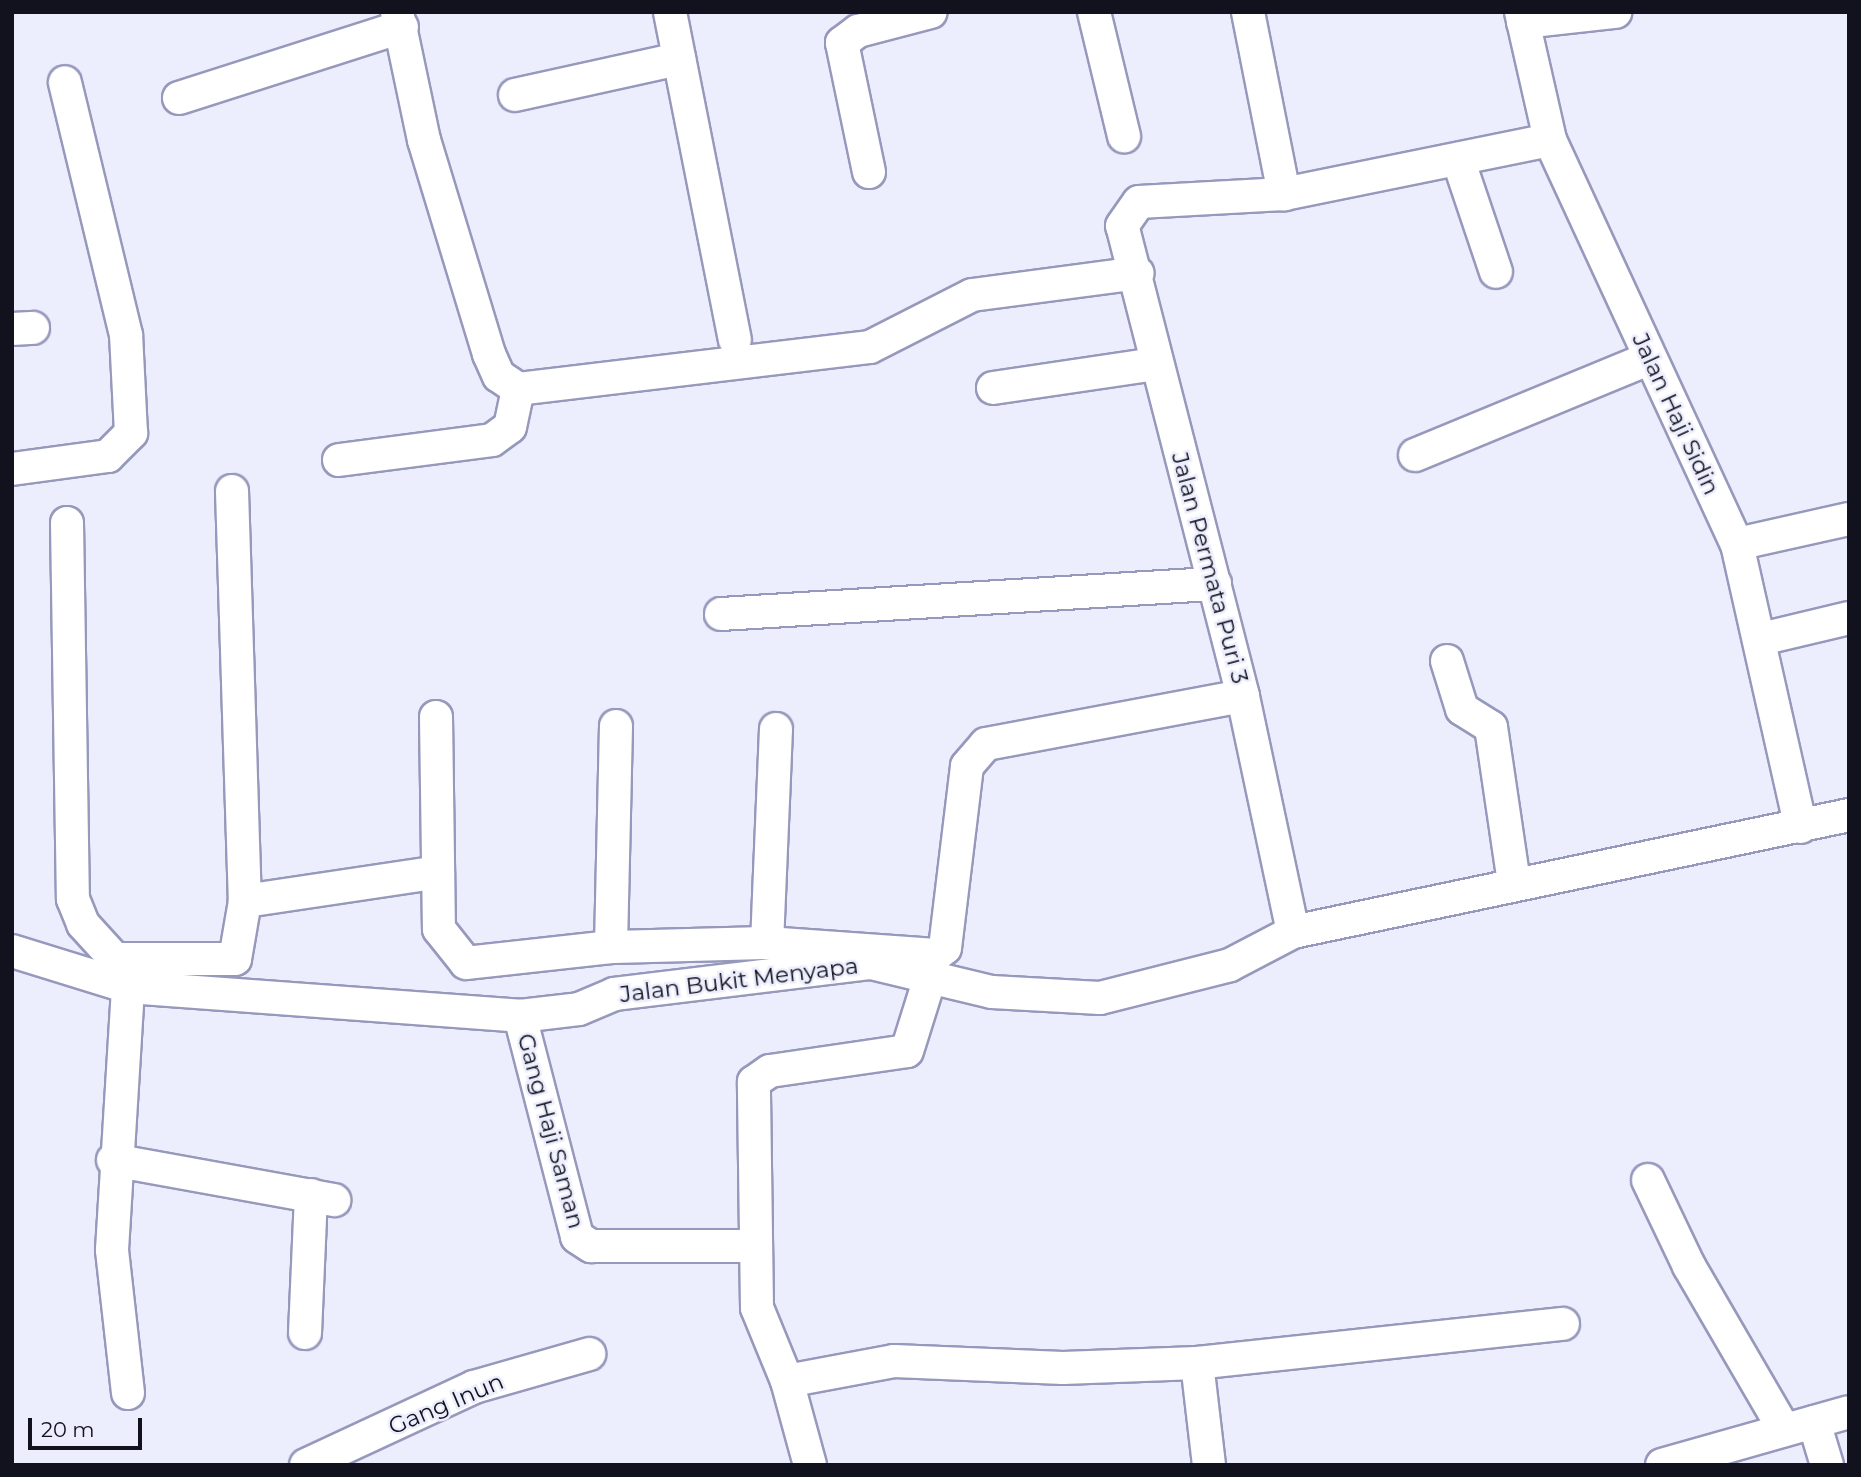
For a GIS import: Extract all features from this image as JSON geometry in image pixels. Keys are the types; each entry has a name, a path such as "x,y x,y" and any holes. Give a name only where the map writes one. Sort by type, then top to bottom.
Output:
{"street":[{"path":"670,12 735,340"},
{"path":"869,172 842,43 858,31 931,12"},
{"path":"1094,12 1124,136"},
{"path":"1248,12 1284,194 1550,140"},
{"path":"1522,17 1615,12"},
{"name":"Jalan Haji Sidin","path":"1522,17 1550,140 1737,544 1761,639 1801,827"},
{"path":"179,98 399,20 424,140 489,354 499,376 518,389 870,347 972,295 1138,273"},
{"path":"515,94 679,59"},
{"path":"12,469 108,456 131,433 126,335 65,82"},
{"path":"1458,159 1496,272"},
{"name":"Jalan Permata Puri 3","path":"1284,194 1139,202 1131,209 1122,226 1138,273 1156,364 1243,696 1293,932"},
{"path":"1415,455 1650,358"},
{"path":"993,388 1156,364"},
{"path":"339,460 492,440 510,427 518,389"},
{"path":"67,523 73,900 83,924 115,959 235,959 245,901 232,491"},
{"path":"1737,544 1849,519"},
{"path":"721,614 1215,584"},
{"path":"1761,639 1849,618"},
{"path":"1447,661 1462,709 1491,727 1514,883"},
{"name":"Jalan Bukit Menyapa","path":"776,729 766,943 936,955 945,948 967,766 986,744 1243,696"},
{"path":"436,717 439,929 466,963 611,947 766,943"},
{"path":"611,947 616,726"},
{"name":"Jalan Bukit Menyapa","path":"12,951 128,987 520,1016 579,1009 614,994 871,963 929,981 992,992 1100,998 1230,965 1293,932 1514,883 1801,827 1849,815"},
{"path":"245,901 438,872"},
{"path":"810,1465 787,1381 757,1308 753,1246 754,1082 770,1071 906,1051 929,981"},
{"path":"128,987 113,1160 112,1250 128,1393"},
{"name":"Gang Haji Saman","path":"520,1016 577,1237 591,1246 753,1246"},
{"path":"113,1160 323,1197 305,1333"},
{"path":"1648,1180 1689,1266 1827,1465"},
{"path":"787,1381 894,1361 1063,1368 1197,1363 1563,1324"},
{"name":"Gang Inun","path":"306,1465 474,1387 589,1354"},
{"path":"1197,1363 1209,1465"},
{"path":"1662,1465 1849,1412"}]}
